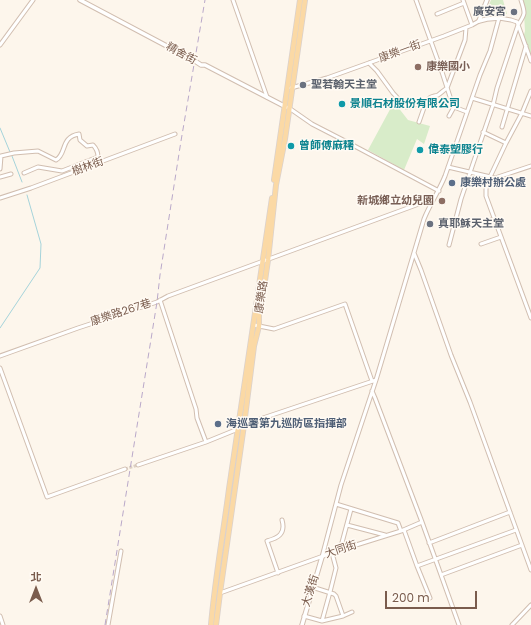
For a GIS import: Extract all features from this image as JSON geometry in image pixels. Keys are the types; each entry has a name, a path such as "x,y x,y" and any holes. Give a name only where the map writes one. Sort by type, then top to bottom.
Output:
{"main road":[{"name":"康樂路","path":"290,88 300,0"},
{"name":"康樂路","path":"216,625 238,429 256,326 287,107 305,0"},
{"name":"康樂路","path":"211,625 214,593 228,522 244,425 256,326"}],"street":[{"path":"0,45 33,0"},
{"name":"精舍街","path":"80,0 201,65 205,65 287,107"},
{"path":"233,0 268,97"},
{"path":"416,0 454,107 467,112"},
{"path":"479,21 487,0"},
{"path":"448,245 461,200 518,25 524,17 521,0"},
{"path":"437,14 464,2 472,25"},
{"path":"322,557 336,504 424,219 432,200 439,191 448,167 480,74 490,51 499,18"},
{"name":"康樂一街","path":"290,88 327,78 466,28 479,21 499,18 512,20 517,22 518,25"},
{"path":"518,25 531,61"},
{"path":"419,122 426,101 431,96 437,95 447,88 465,40 466,28"},
{"path":"502,126 526,46"},
{"path":"369,63 406,107 426,102"},
{"path":"531,91 522,113 490,177 486,189 486,196 494,219 531,318"},
{"path":"472,98 531,116"},
{"path":"287,107 312,124 439,191"},
{"path":"449,116 454,107"},
{"path":"483,132 506,143"},
{"path":"0,169 0,156 14,153 38,151 56,160 60,158 66,140 76,134 79,134 80,140 87,146 93,145 96,147 98,157 62,171 38,168 24,173"},
{"name":"樹林街","path":"0,198 175,134"},
{"path":"448,167 495,178 531,166"},
{"path":"0,177 11,174"},
{"name":"康樂路267巷","path":"0,356 160,300 432,200"},
{"path":"477,225 494,219"},
{"path":"481,244 501,237"},
{"path":"414,253 531,570"},
{"path":"160,300 206,442"},
{"path":"256,326 274,329 345,304 374,381"},
{"path":"0,368 47,496 125,469"},
{"path":"138,465 206,442 238,429 244,425 374,381"},
{"path":"372,391 422,522 459,625"},
{"path":"336,504 398,523 430,598"},
{"path":"340,550 351,509"},
{"path":"429,542 510,512"},
{"path":"278,573 266,541 278,538 283,531 282,520"},
{"name":"大同街","path":"214,593 220,593 340,550 387,536 422,522"},
{"path":"347,525 387,536"},
{"path":"416,566 516,530"},
{"path":"441,575 522,545"},
{"path":"108,625 121,551"},
{"path":"322,621 336,568 332,553"},
{"name":"大漢街","path":"302,625 322,557"},
{"path":"312,587 330,592 336,596 343,616"},
{"path":"512,625 531,605"},
{"path":"304,616 322,621 343,616 352,612"},
{"path":"0,616 3,625"}],"green space":[{"path":"491,0 503,0 507,14 484,17"},
{"path":"520,0 531,0 531,60 523,38 525,31 524,13"},
{"path":"394,102 408,120 430,126 424,144 417,139 404,170 368,150"}],"waterway":[{"path":"0,128 10,152"},
{"path":"12,156 22,182"},
{"path":"0,328 40,268 41,244 27,195"}],"tunnel":[{"path":"125,469 138,465"}],"railway":[{"path":"105,625 157,302 181,141 205,0"}],"place":[{"name":"廣安宮","path":"514,12"},
{"name":"康樂國小","path":"418,67"},
{"name":"聖若翰天主堂","path":"303,85"},
{"name":"景順石材股份有限公司","path":"342,104"},
{"name":"曾師傅麻糬","path":"291,146"},
{"name":"偉泰塑膠行","path":"420,150"},
{"name":"康樂村辦公處","path":"452,183"},
{"name":"新城鄉立幼兒園","path":"442,201"},
{"name":"真耶穌天主堂","path":"430,224"},
{"name":"海巡署第九巡防區指揮部","path":"218,424"}]}
